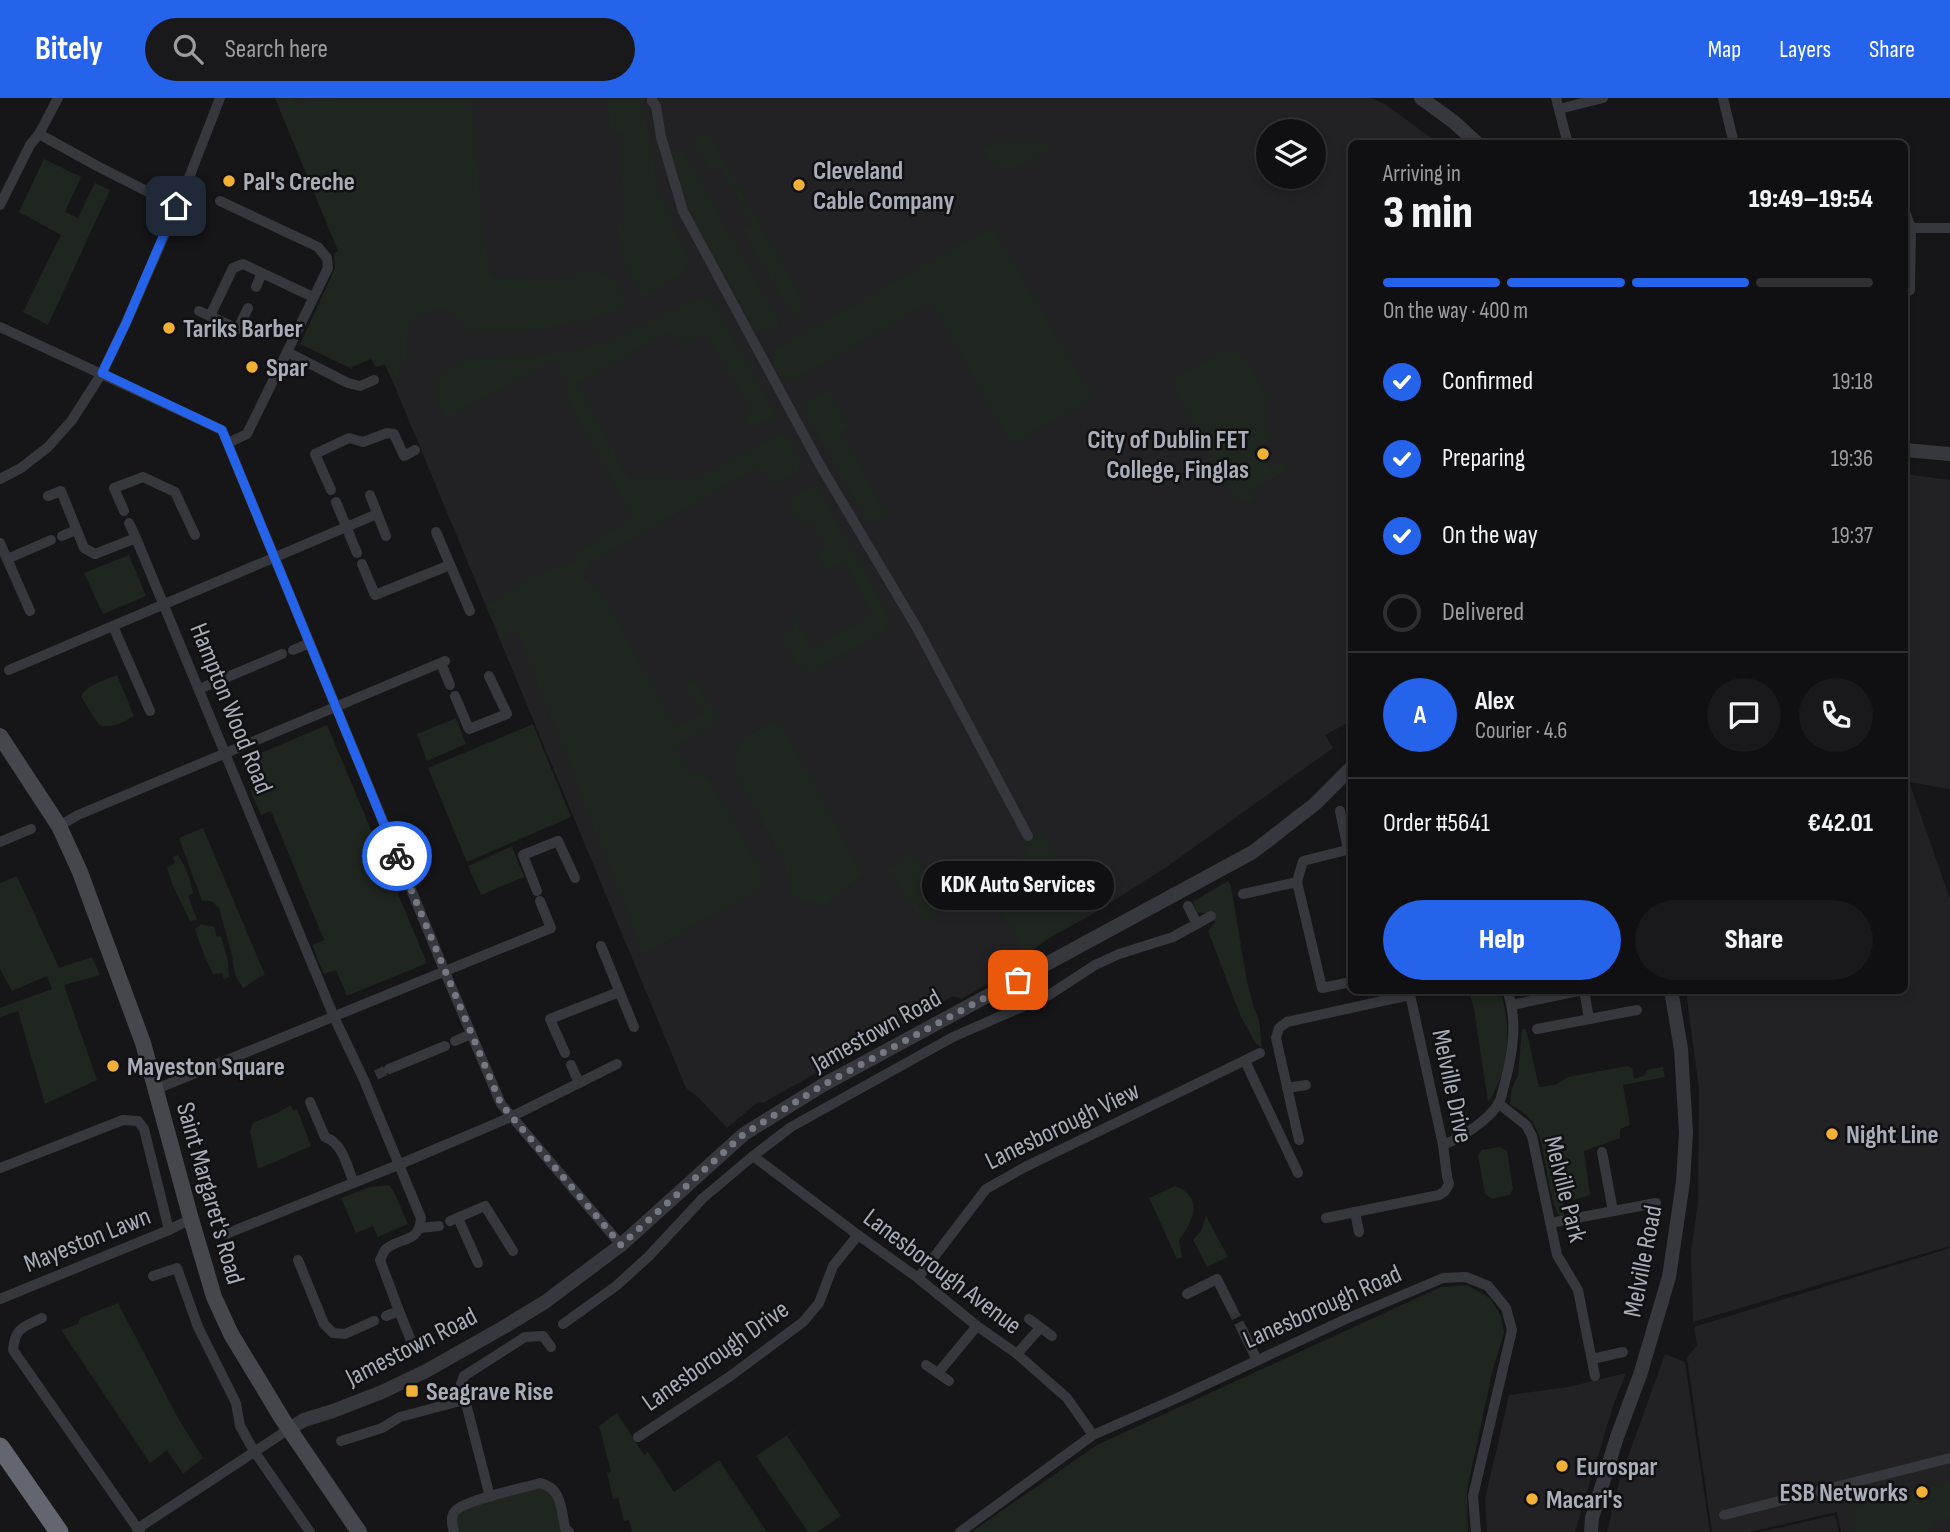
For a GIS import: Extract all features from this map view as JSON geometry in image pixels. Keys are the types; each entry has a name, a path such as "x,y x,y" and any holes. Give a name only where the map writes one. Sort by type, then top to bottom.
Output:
{"highway":[{"path":"0,1447 59,1532"}],"main road":[{"name":"Saint Margaret's Road","path":"0,736 59,825 80,873 143,1043 214,1297 231,1335 289,1429 359,1532"}],"street":[{"path":"0,203 58,98"},
{"path":"0,479 21,468 48,447 72,421 102,373 126,323 220,98"},
{"path":"1422,98 1474,140"},
{"path":"1567,140 1558,103 1603,98"},
{"path":"1723,98 1733,140"},
{"path":"656,101 660,137 682,211 820,464 917,628 1028,836"},
{"path":"39,134 176,206"},
{"path":"220,201 318,247 327,258 328,268 247,434 228,443"},
{"path":"1908,222 1908,291"},
{"path":"1910,228 1950,228"},
{"path":"248,308 238,329 205,314 233,268 243,264 313,297"},
{"path":"256,287 262,273"},
{"path":"0,327 222,430 501,1104 621,1245"},
{"path":"287,352 348,383 360,386 374,380"},
{"path":"331,490 315,454 349,438 363,442 387,433 394,434 404,456 415,450"},
{"path":"1908,450 1950,454"},
{"path":"124,511 114,488 143,477 175,492 195,535"},
{"path":"48,496 61,491 84,548 94,554 136,538"},
{"path":"370,495 386,536"},
{"path":"336,502 375,595 450,565"},
{"path":"9,670 377,514"},
{"name":"Hampton Wood Road","path":"129,523 334,1017 364,1080 421,1218 420,1228"},
{"path":"7,558 76,530"},
{"path":"436,532 470,611"},
{"path":"0,543 30,611"},
{"path":"113,626 150,711"},
{"path":"293,650 310,643"},
{"path":"199,689 282,654"},
{"path":"59,825 78,814 443,662 450,685"},
{"path":"455,696 470,729 507,714 489,676"},
{"name":"Jamestown Road","path":"289,1429 304,1420 382,1392 426,1371 547,1300 621,1245 744,1134 823,1085 1253,852 1315,804 1348,771"},
{"path":"1340,811 1348,841"},
{"path":"0,842 31,829"},
{"path":"156,1089 551,928 523,855 558,841 575,878"},
{"path":"1348,850 1303,861 1297,882 1322,988 1348,983"},
{"path":"1243,894 1297,882"},
{"path":"1188,906 1198,924"},
{"path":"563,1324 624,1279 703,1198 791,1127 953,1037 1049,995 1095,965 1119,954 1172,937 1211,916"},
{"path":"601,947 634,1027"},
{"path":"565,1053 550,1020 619,992"},
{"path":"1299,1140 1276,1038 1279,1028 1287,1022 1406,994"},
{"name":"Melville Drive","path":"1355,1212 1439,1195 1445,1191 1448,1184 1443,1145 1410,994"},
{"path":"1443,1145 1471,1131 1498,1103 1511,1059 1514,1020 1508,994"},
{"path":"1512,1004 1553,994"},
{"path":"1584,994 1589,1019"},
{"name":"Melville Road","path":"1591,1532 1592,1518 1640,1375 1669,1277 1683,1182 1686,1133 1681,1049 1672,994"},
{"path":"1537,1029 1637,1010"},
{"path":"389,1069 471,1034"},
{"name":"Lanesborough View","path":"918,1278 986,1189 1025,1167 1260,1053"},
{"path":"1245,1061 1298,1173"},
{"path":"570,1065 579,1083"},
{"path":"226,1234 398,1166 511,1117 617,1065"},
{"path":"364,1080 376,1075"},
{"path":"1287,1088 1306,1085"},
{"path":"310,1102 325,1137 338,1145 354,1184"},
{"name":"Melville Park","path":"1498,1103 1525,1125 1532,1136 1557,1255 1578,1290 1595,1376"},
{"path":"0,1168 123,1120 138,1121 144,1129 169,1230"},
{"path":"1602,1152 1613,1211"},
{"name":"Lanesborough Avenue","path":"753,1156 1017,1354 1067,1398 1093,1435"},
{"path":"1550,1223 1656,1203"},
{"path":"410,1338 380,1260 386,1249 413,1237 420,1228 449,1222 485,1206 513,1251"},
{"path":"1326,1218 1355,1212 1359,1231"},
{"name":"Mayeston Lawn","path":"0,1299 191,1219"},
{"path":"449,1222 478,1264"},
{"name":"Lanesborough Drive","path":"638,1437 729,1377 803,1322 819,1303 833,1266 858,1236"},
{"path":"298,1261 324,1324 333,1333 345,1334 374,1321"},
{"path":"153,1276 177,1268 198,1327 236,1403 240,1426 310,1532"},
{"name":"Lanesborough Road","path":"960,1532 1093,1435 1443,1278 1466,1277 1488,1286 1506,1308 1512,1330 1473,1496 1476,1532"},
{"path":"1187,1294 1217,1279 1232,1309"},
{"path":"565,1305 574,1316"},
{"path":"386,1316 399,1311"},
{"path":"42,1318 22,1328 14,1337 13,1350 139,1530 289,1429"},
{"path":"1029,1319 1052,1336"},
{"path":"938,1373 977,1326"},
{"path":"1017,1354 1040,1328"},
{"path":"1242,1329 1257,1360"},
{"path":"491,1497 464,1400 461,1384 464,1376 525,1337 543,1336 551,1347"},
{"path":"1592,1359 1623,1352"},
{"path":"926,1365 949,1381"},
{"path":"341,1441 382,1428 400,1417 464,1400"},
{"path":"1724,1515 1950,1458"},
{"path":"454,1532 451,1523 454,1512 466,1504 540,1483 550,1486 557,1494 565,1528 569,1532"}],"shaded area":[{"path":"275,98 1370,98 1385,104 1434,140 1348,140 1348,723 1325,735 1333,748 1168,866 1091,915 1018,955 1023,965 961,999 953,996 763,1103 758,1102 727,1128 686,1088"},
{"path":"275,98 292,98 299,104 336,98 473,98 482,233 492,278 572,278 572,273 601,273 608,275 618,285 626,305 607,314 568,325 468,333 464,324 449,312 431,311 414,320 408,329 407,362 404,361 398,372 405,377 396,381 391,378 385,364 376,367 371,359 352,369 300,344 335,268 334,253 338,251"},
{"path":"607,98 642,98 659,192 689,258 684,271 642,298 620,253 617,225 624,224 620,132 610,132"},
{"path":"705,132 709,133 803,299 804,309 797,318 792,316 742,230 751,224 720,168 710,172 694,144 695,139"},
{"path":"996,141 1044,141 1050,149 1014,171 990,162 981,149"},
{"path":"680,148 779,320 778,326 773,330 754,329 694,222 671,154"},
{"path":"44,159 81,177 65,212 78,218 95,183 110,190 48,325 23,312 61,235 19,212"},
{"path":"993,226 1093,398 1011,445 931,302 792,382 782,375 773,361 775,348"},
{"path":"704,297 713,301 775,412 775,418 754,428 747,424 742,416 751,410 705,333 688,343 667,333 578,384 628,477 672,478 689,482 785,431 801,461 798,466 800,471 774,486 764,472 757,468 591,562 584,578 603,594 675,727 701,714 693,695 687,695 682,685 693,681 699,685 718,720 675,748 690,772 709,778 764,874 764,882 759,890 643,955 517,631 502,639 486,605 533,576 575,560 572,555 632,517 563,393 569,389 554,360 445,418 434,382 439,373 447,372 468,357 529,356 567,351 607,341"},
{"path":"1225,349 1239,349 1269,396 1265,420 1270,437 1258,447 1270,468 1282,461 1288,470 1251,491 1255,501 1239,502 1233,496 1175,390 1176,379 1181,374"},
{"path":"828,389 849,427 842,432 887,514 869,525 803,410 808,401"},
{"path":"1908,475 1950,480 1950,789 1909,782 1950,899 1950,1246 1693,1322 1691,1252 1698,1203 1699,1089 1686,994 1908,994"},
{"path":"817,485 889,615 890,623 885,632 810,673 796,665 780,636 795,628 790,614 792,611 812,647 872,614 844,563 826,571 816,553 825,548 810,521 800,526 788,502 801,491"},
{"path":"129,555 146,596 103,614 84,573"},
{"path":"117,675 134,716 122,723 99,725 81,697 91,686"},
{"path":"456,718 466,744 427,761 417,734"},
{"path":"778,718 863,874 821,909 812,901 805,903 789,893 785,864 734,772 736,752 740,745 753,733"},
{"path":"533,724 571,817 467,862 428,768"},
{"path":"327,725 427,963 347,996 336,970 324,974 312,945 324,940 271,811 261,815 250,790 261,786 249,758"},
{"path":"203,828 265,975 243,988 235,975 219,908 211,901 202,901 179,838"},
{"path":"1041,830 1087,912 1025,955 991,893 997,889 1012,914 1031,902 1014,873 1025,866 1020,858 1028,852 1021,840"},
{"path":"512,846 524,877 481,895 468,866"},
{"path":"912,854 948,907 922,921 887,868"},
{"path":"178,855 191,883 193,893 188,896 197,920 190,921 167,868 175,863 173,857"},
{"path":"17,876 59,968 92,957 100,975 64,985 97,1080 45,1104 18,1011 0,1017 0,1008 52,989 47,976 12,991 0,969 0,883"},
{"path":"1228,881 1247,981 1259,1020 1262,1048 1256,1044 1241,1017 1208,931 1215,922 1210,911 1197,913 1194,906 1194,901"},
{"path":"201,924 214,927 217,937 221,936 229,977 224,979 222,973 213,974 195,929"},
{"path":"1470,994 1501,994 1506,1018 1507,1048 1501,1077 1488,1102"},
{"path":"1522,1029 1526,1029 1539,1087 1555,1085 1568,1077 1627,1066 1632,1068 1634,1079 1644,1076 1647,1070 1663,1067 1665,1077 1623,1085 1630,1125 1620,1129 1620,1138 1584,1151 1590,1195 1563,1203 1564,1215 1559,1216 1554,1204 1543,1149 1534,1126 1526,1115 1510,1104 1512,1088 1518,1075"},
{"path":"291,1105 293,1111 297,1109 311,1146 258,1169 250,1131 253,1123"},
{"path":"1500,1147 1507,1151 1513,1189 1509,1195 1492,1199 1485,1194 1478,1155 1482,1150"},
{"path":"389,1185 408,1224 378,1237 373,1226 356,1233 341,1198 370,1187"},
{"path":"1175,1186 1190,1196 1194,1210 1189,1225 1179,1240 1182,1257 1177,1259 1149,1198"},
{"path":"1206,1216 1228,1257 1207,1267 1193,1240 1201,1231"},
{"path":"1950,1248 1950,1532 1841,1532 1837,1512 1749,1532 1712,1532 1687,1358 1697,1345 1694,1327"},
{"path":"1467,1285 1490,1298 1501,1316 1504,1333 1493,1369 1467,1490 1468,1532 971,1532 1097,1445 1441,1287"},
{"path":"118,1303 179,1420 203,1458 183,1474 167,1450 150,1463 61,1330 78,1324 80,1318"},
{"path":"1665,1354 1685,1362 1710,1532 1607,1532 1620,1479"},
{"path":"1626,1373 1613,1406 1575,1532 1487,1532 1485,1499 1509,1395 1568,1387"},
{"path":"617,1413 644,1455 648,1452 674,1492 719,1460 767,1532 632,1532 629,1520 624,1521 618,1498 613,1499 607,1473 611,1472 599,1426"},
{"path":"799,1427 787,1436 841,1516 817,1532 808,1532 756,1456"},
{"name":"ESB Networks","path":"1950,1482 1950,1517 1937,1521 1930,1532 1855,1532 1849,1508"},
{"path":"550,1486 568,1532 454,1532 454,1512 465,1504"},
{"path":"1835,1515 1839,1532 1760,1532"}],"tunnel":[{"path":"376,1075 389,1069"},
{"path":"1232,1309 1242,1329"}],"way so far":[{"path":"397,856 501,1104 621,1245 744,1134 823,1085 1018,980"}],"place":[{"name":"Pal's Creche","path":"229,181"},
{"name":"Cleveland Cable Company","path":"799,185"},
{"name":"Tariks Barber","path":"169,328"},
{"name":"Spar","path":"252,367"},
{"name":"City of Dublin FET College, Finglas","path":"1263,454"},
{"name":"KDK Auto Services","path":"1018,980"},
{"name":"Mayeston Square","path":"113,1066"},
{"name":"Night Line","path":"1832,1134"},
{"name":"Seagrave Rise","path":"412,1391"},
{"name":"Eurospar","path":"1562,1466"},
{"name":"ESB Networks","path":"1922,1492"},
{"name":"Macari's","path":"1532,1499"}],"route":[{"path":"176,206 102,373 222,430 397,856"}]}
